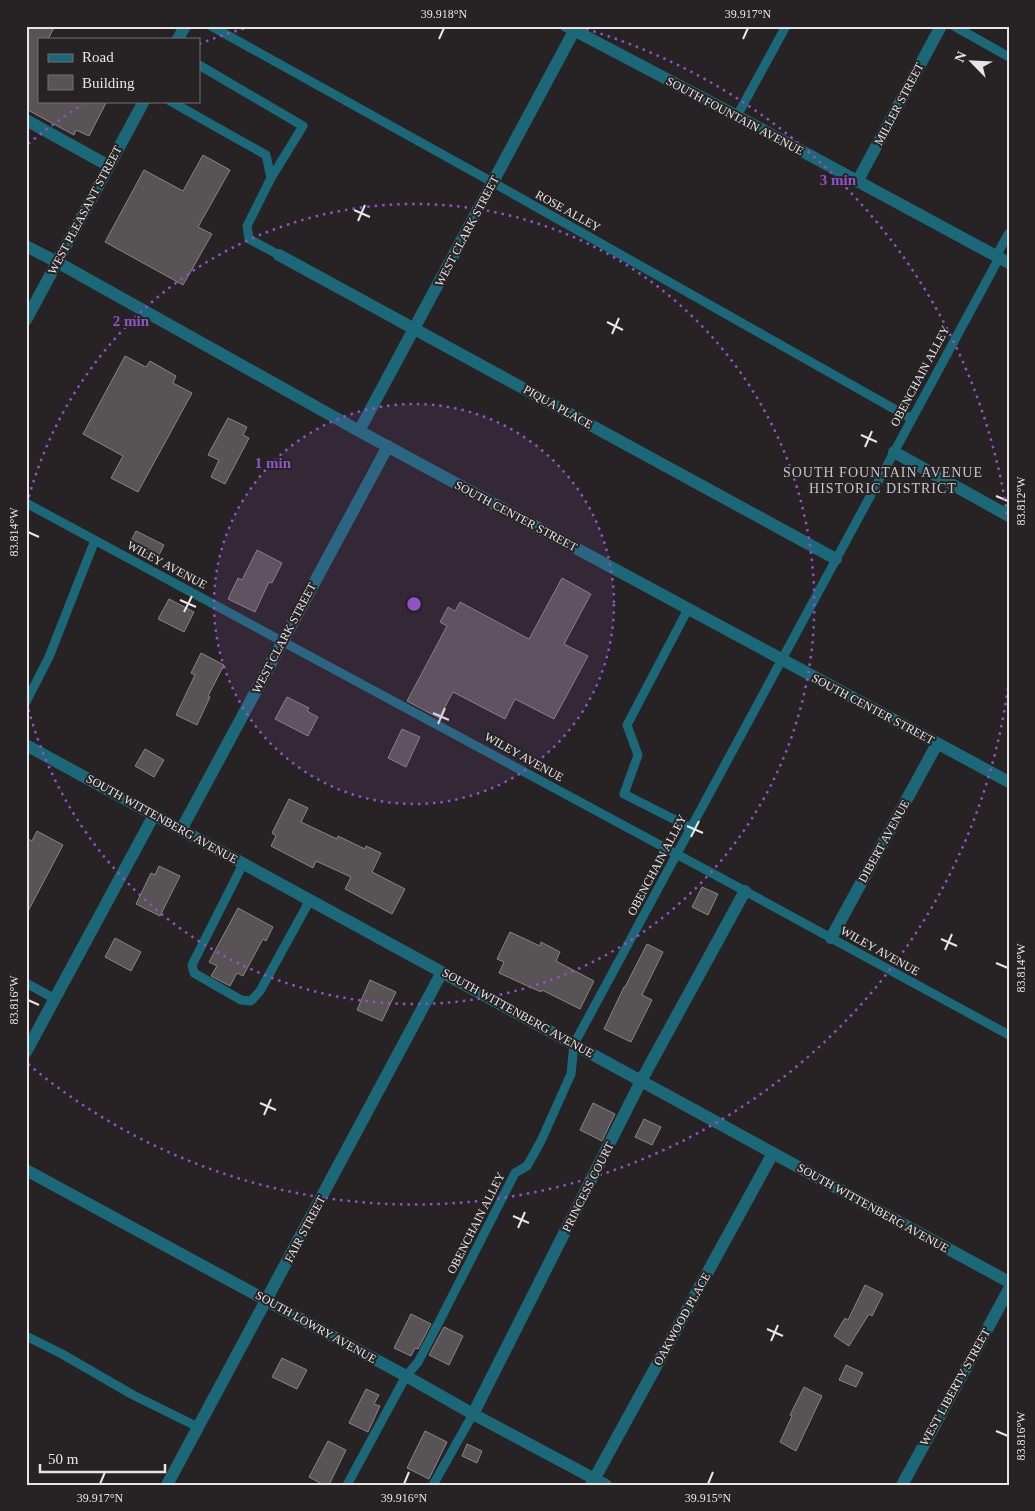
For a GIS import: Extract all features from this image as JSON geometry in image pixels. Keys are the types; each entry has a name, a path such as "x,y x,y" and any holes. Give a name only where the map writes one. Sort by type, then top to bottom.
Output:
{"street":[{"name":"MILLER STREET","path":"857,182 941,26"},
{"name":"WEST CLARK STREET","path":"359,431 492,182 570,28"},
{"name":"SOUTH FOUNTAIN AVENUE","path":"570,28 1001,259"},
{"name":"WEST PLEASANT STREET","path":"26,320 143,102"},
{"path":"26,120 110,166"},
{"name":"SOUTH CENTER STREET","path":"26,246 359,431 1009,782"},
{"name":"PIQUA PLACE","path":"279,255 836,559"},
{"name":"WEST CLARK STREET","path":"181,830 388,446"},
{"path":"894,452 1009,516"},
{"name":"DIBERT AVENUE","path":"831,938 937,744"},
{"name":"SOUTH WITTENBERG AVENUE","path":"26,745 1009,1282"},
{"path":"26,1052 154,815"},
{"name":"PRINCESS COURT","path":"472,1414 641,1081 745,891"},
{"name":"FAIR STREET","path":"167,1485 442,972"},
{"name":"OAKWOOD PLACE","path":"597,1483 773,1153"},
{"name":"SOUTH LOWRY AVENUE","path":"26,1170 406,1376 597,1483"},
{"name":"WEST LIBERTY STREET","path":"902,1485 1009,1289"}],"lane":[{"name":"ROSE ALLEY","path":"211,26 912,419"},
{"path":"736,116 786,26"},
{"path":"954,26 1009,57"},
{"path":"200,66 303,126 271,178 247,226 249,239 279,255"},
{"path":"172,102 266,155 271,178"},
{"name":"OBENCHAIN ALLEY","path":"348,1485 406,1376 418,1362 516,1173 527,1166 541,1141 571,1074 574,1044 894,452 1001,259 1009,233"},
{"name":"WILEY AVENUE","path":"26,503 1009,1035"},
{"path":"26,702 49,657 95,540"},
{"path":"688,609 628,725 638,755 624,794 691,828"},
{"path":"243,864 192,964 194,973 241,1000 251,1001 260,991 310,900"},
{"path":"26,983 55,999"},
{"path":"26,1336 62,1354 133,1395 198,1428"},
{"name":"PRINCESS COURT","path":"433,1485 472,1414"}],"building":[{"path":"26,26 55,26 49,38 38,38 38,102 106,102 89,136 76,130 74,135 26,109"},
{"path":"203,155 230,170 198,227 212,234 183,285 105,242 144,170 183,191"},
{"path":"125,356 146,367 150,361 176,376 173,383 192,393 138,492 111,478 123,456 83,434"},
{"path":"228,418 247,427 243,435 249,438 225,484 211,477 219,460 208,455"},
{"path":"136,531 164,545 156,561 128,547"},
{"path":"257,550 282,563 272,583 269,582 255,612 228,599 238,578 242,580"},
{"path":"562,578 591,594 564,644 588,656 554,719 515,699 505,719 453,692 439,718 407,701 447,626 440,622 448,607 455,611 460,602 529,639"},
{"path":"169,599 194,612 184,632 158,619"},
{"path":"201,653 224,665 208,696 210,697 197,725 176,715 195,675 191,673"},
{"path":"287,697 309,708 307,711 318,717 308,736 275,719"},
{"path":"402,729 420,737 406,767 388,758"},
{"path":"145,749 164,760 154,777 135,766"},
{"path":"289,799 308,808 301,822 337,839 338,836 365,849 366,846 381,853 372,872 405,889 392,914 345,889 351,877 316,861 313,868 271,846 276,836 272,833"},
{"path":"37,831 63,845 26,915 26,838 32,841"},
{"path":"159,866 180,876 160,916 136,904 151,873 155,875"},
{"path":"702,887 718,894 708,915 692,907"},
{"path":"238,908 273,927 266,941 263,939 243,976 237,973 230,986 211,976 217,966 209,962"},
{"path":"510,932 540,946 541,942 560,952 556,961 594,981 580,1009 542,990 541,992 499,973 504,962 497,959"},
{"path":"115,938 141,952 131,971 105,957"},
{"path":"647,944 663,952 642,995 652,1000 631,1042 604,1029"},
{"path":"370,980 396,992 382,1021 357,1010"},
{"path":"593,1103 615,1114 602,1141 580,1130"},
{"path":"644,1119 661,1127 652,1145 635,1137"},
{"path":"865,1285 883,1294 872,1316 869,1314 849,1346 834,1336 845,1318 848,1320"},
{"path":"411,1314 431,1324 418,1349 415,1348 411,1356 394,1348"},
{"path":"444,1327 463,1336 449,1365 429,1355"},
{"path":"282,1358 307,1370 297,1389 272,1377"},
{"path":"846,1365 863,1373 856,1387 839,1380"},
{"path":"804,1387 822,1396 796,1451 780,1442 792,1416 790,1415"},
{"path":"366,1389 379,1395 374,1404 380,1406 368,1432 349,1423"},
{"path":"425,1431 447,1442 429,1479 407,1468"},
{"path":"328,1441 346,1450 329,1485 324,1485 309,1477"},
{"path":"467,1444 482,1451 477,1463 462,1456"}],"district":[{"name":"SOUTH FOUNTAIN AVENUE HISTORIC DISTRICT","path":"883,480"}]}
